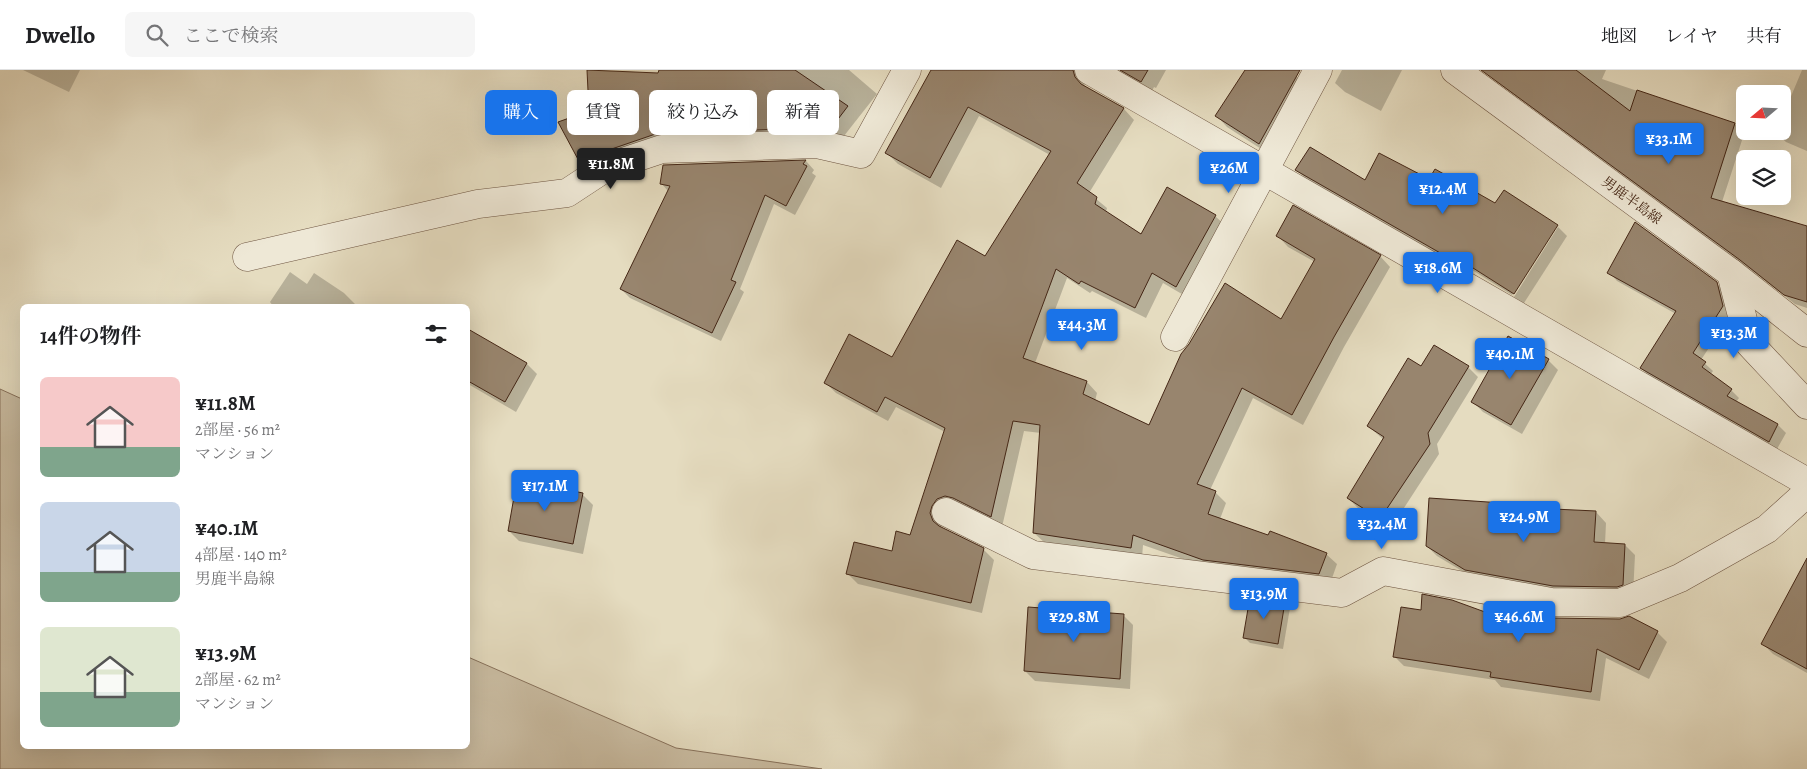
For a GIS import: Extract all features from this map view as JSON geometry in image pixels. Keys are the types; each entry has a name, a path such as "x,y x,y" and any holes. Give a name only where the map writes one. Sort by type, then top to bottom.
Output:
{"street":[{"path":"247,257 478,204 566,193 605,168 662,149 818,144 861,154 907,70"},
{"path":"1089,70 1807,482"},
{"path":"1175,337 1266,171 1318,70"},
{"name":"男鹿半島線","path":"1454,70 1807,333"},
{"path":"1730,274 1749,344 1807,405"},
{"path":"946,512 1033,555 1342,593 1383,571 1551,602 1620,603 1680,578 1767,529 1807,493"}],"shaded area":[{"path":"0,389 20,398 20,749 470,749 470,658 676,748 822,769 0,769"}],"building":[{"path":"587,70 658,73 659,70 795,70 824,90 767,90 767,130 757,130 757,90 649,90 649,135 652,135 600,153 580,163 558,122 567,119 567,135 639,135 639,90 588,90"},
{"path":"931,70 1073,70 1075,77 1081,84 1124,108 1077,183 1097,197 1095,204 1141,234 1167,187 1216,215 1176,287 1152,273 1135,308 1081,281 1079,284 1056,269 1023,358 1087,381 1083,394 1149,425 1181,354 1189,344 1225,283 1281,319 1315,259 1276,236 1293,205 1381,255 1292,415 1242,388 1197,484 1216,491 1208,514 1268,535 1270,531 1327,553 1319,574 1203,560 1133,535 1131,548 1033,533 1040,425 1013,421 991,517 953,498 945,496 937,499 930,513 933,521 939,526 984,548 971,603 846,574 854,542 892,551 896,531 910,535 945,428 885,397 877,412 824,383 849,334 892,357 957,240 985,256 1051,151 968,107 930,178 885,153"},
{"path":"1120,70 1148,70 1141,82"},
{"path":"1245,70 1300,70 1259,144 1215,116"},
{"path":"1481,70 1576,70 1630,111 1637,90 1735,123 1711,198 1807,226 1807,302 1784,295 1740,260"},
{"path":"839,100 848,106 839,118"},
{"path":"1310,147 1365,180 1379,153 1429,179 1435,169 1495,203 1504,190 1558,225 1514,294 1451,254 1449,258 1295,170"},
{"path":"806,160 803,164 807,166 786,206 765,195 731,280 736,282 712,333 620,289 670,186 660,184 663,165"},
{"path":"1635,222 1717,282 1723,306 1693,353 1706,362 1702,367 1732,389 1727,396 1778,424 1769,442 1640,368 1676,311 1607,273"},
{"path":"470,330 527,363 505,402 470,382"},
{"path":"1508,336 1549,359 1511,425 1471,402"},
{"path":"1434,345 1469,366 1428,433 1430,444 1380,519 1347,498 1384,437 1367,426 1408,358 1421,366"},
{"path":"517,480 583,493 573,544 508,531"},
{"path":"1429,498 1532,505 1532,508 1596,511 1594,542 1625,544 1623,585 1617,587 1553,586 1465,570 1426,546"},
{"path":"1807,558 1807,669 1761,644"},
{"path":"1422,594 1452,600 1507,620 1512,611 1551,618 1620,619 1629,616 1658,631 1639,670 1597,649 1591,692 1490,677 1491,672 1393,657 1401,607 1421,610"},
{"path":"1250,597 1285,602 1278,644 1243,638"},
{"path":"1028,607 1124,614 1120,679 1024,671"}]}
